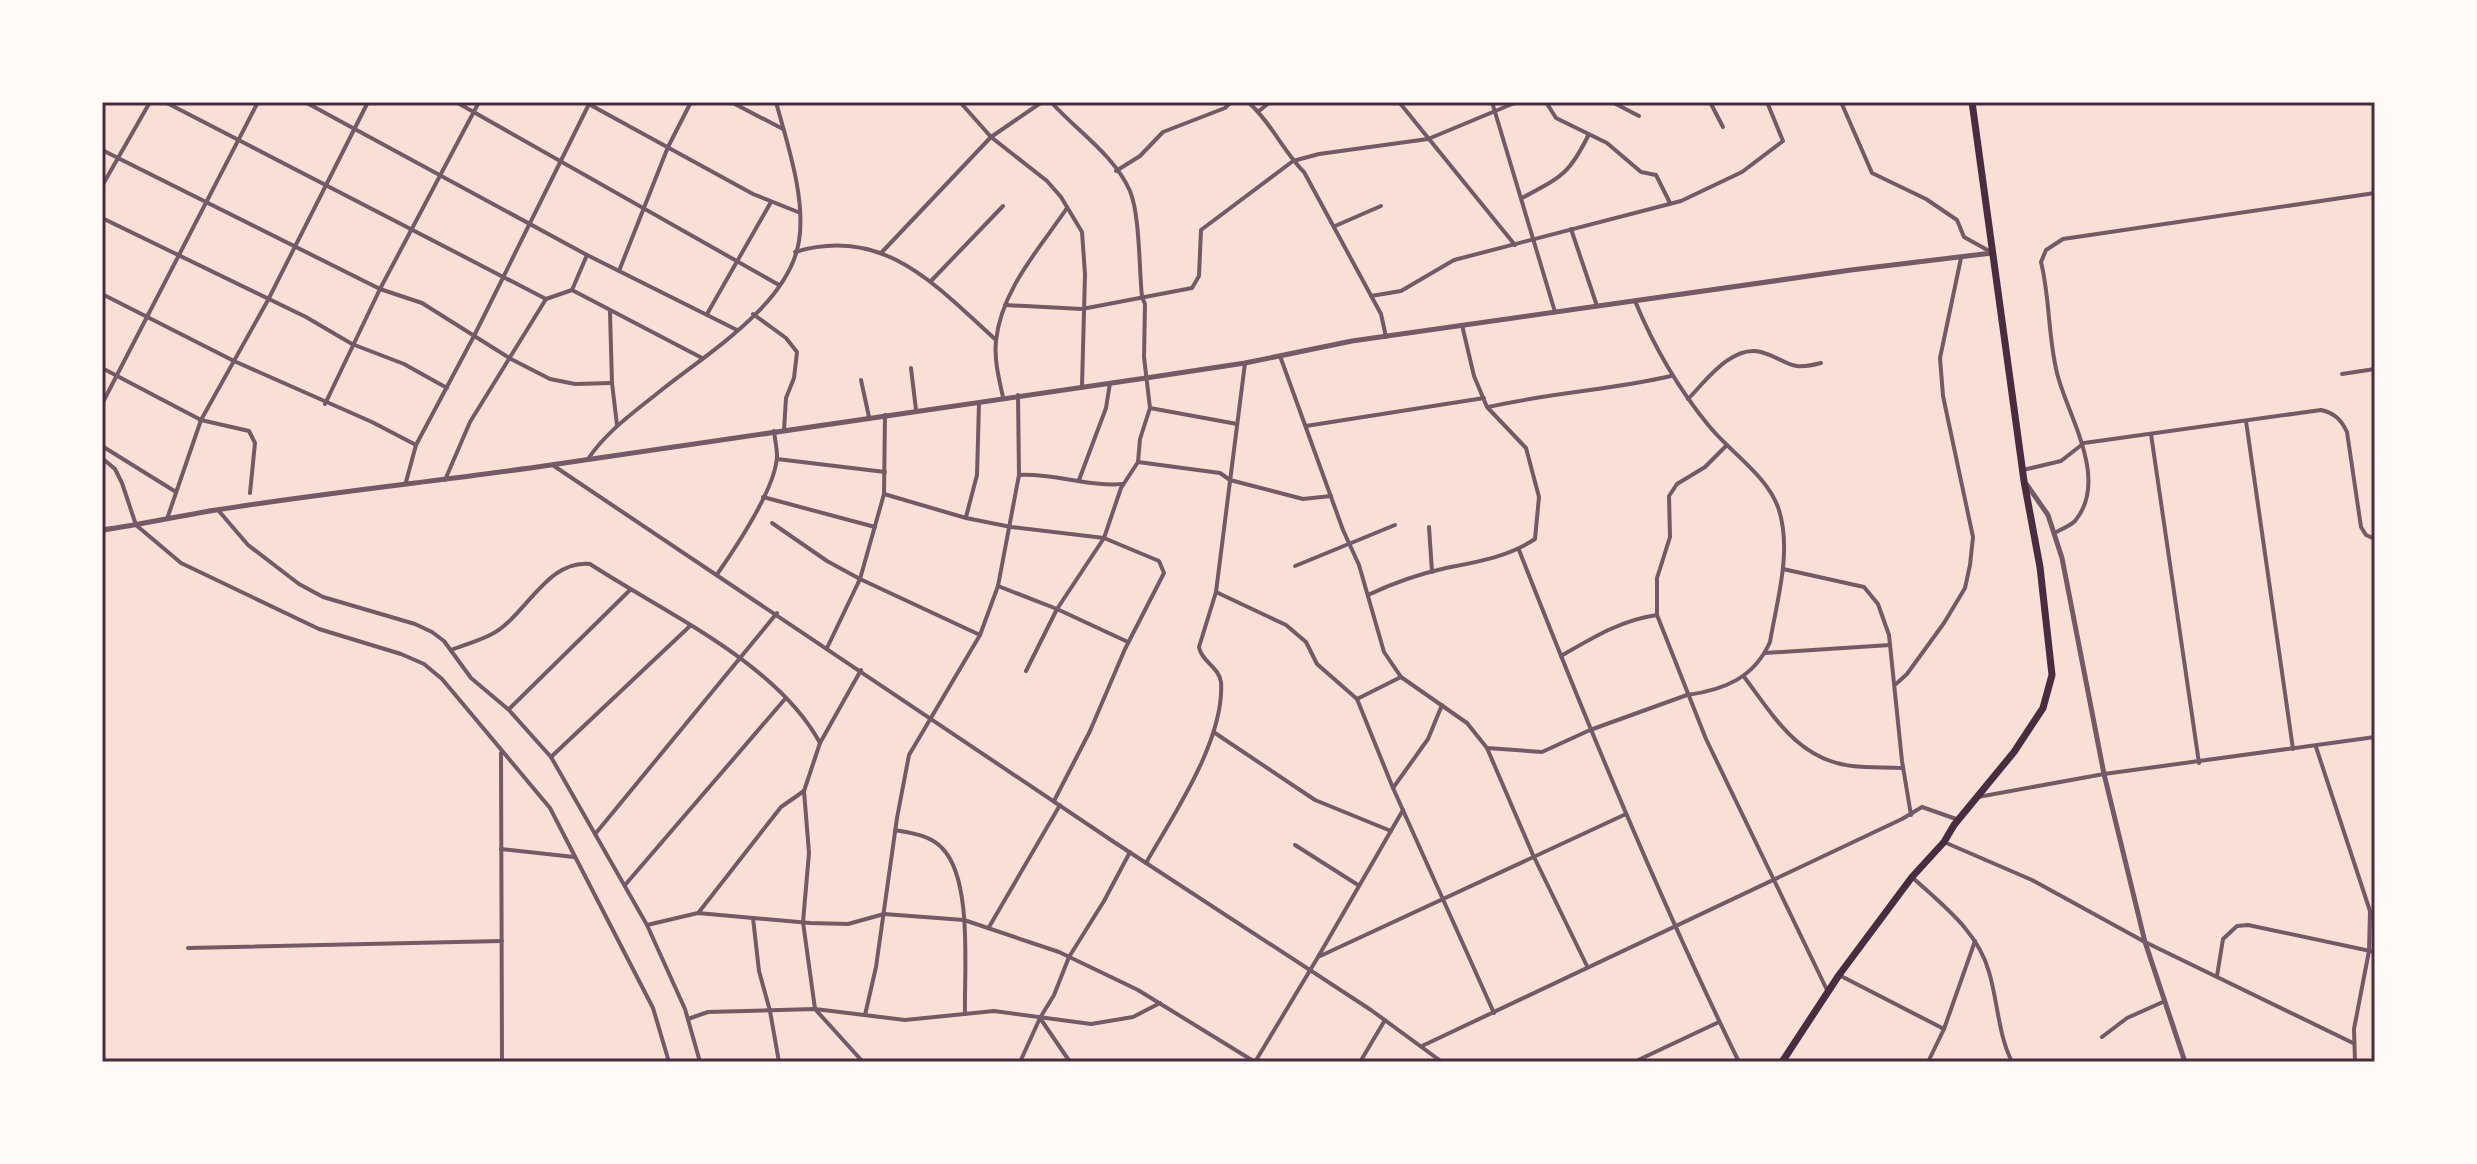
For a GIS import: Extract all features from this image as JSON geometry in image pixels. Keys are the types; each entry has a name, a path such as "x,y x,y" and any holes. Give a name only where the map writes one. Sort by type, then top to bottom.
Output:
{"main road":[{"path":"1782,1062 1827,990 1912,877 1944,842 2014,752 2043,708 2052,675 2040,567 2024,481 1972,102"}],"street":[{"path":"102,186 150,102"},
{"path":"165,102 546,299"},
{"path":"102,404 258,102"},
{"path":"305,102 587,255 737,330"},
{"path":"167,519 201,420 268,300 368,102"},
{"path":"456,102 779,285"},
{"path":"325,404 380,289 479,102"},
{"path":"619,271 668,147 691,102"},
{"path":"731,102 783,129"},
{"path":"588,459 618,427 768,301 788,270 799,241 798,212 776,102"},
{"path":"960,102 991,137 1047,181 1082,232 1085,274 1082,386"},
{"path":"882,252 991,137 1042,102"},
{"path":"1026,671 1057,609 1104,538 1123,484 1138,462 1140,439 1150,408 1146,378 1145,304 1130,192 1101,152 1051,102"},
{"path":"1116,171 1140,156 1163,132 1225,108 1231,102"},
{"path":"1248,102 1259,111 1304,172 1381,314 1386,337"},
{"path":"1259,111 1270,102"},
{"path":"1399,102 1515,245"},
{"path":"1492,102 1555,312"},
{"path":"1005,305 1082,309 1192,288 1199,276 1201,230 1293,161 1319,154 1428,139 1517,102"},
{"path":"1546,102 1556,118 1607,143 1641,172 1656,175 1670,203"},
{"path":"1612,102 1639,116"},
{"path":"1710,102 1723,127"},
{"path":"1371,296 1401,291 1454,260 1670,203 1742,172 1783,141 1767,102"},
{"path":"1841,102 1872,173 1926,199 1957,220 1964,237 1993,253"},
{"path":"406,482 416,445 474,336 588,103 753,194 798,212"},
{"path":"1522,198 1561,177 1577,158 1589,134"},
{"path":"102,150 380,289 422,303 511,359 550,379 575,384 612,383"},
{"path":"2054,533 2074,523 2084,505 2088,480 2084,443 2070,415 2057,372 2041,262 2046,250 2063,239 2375,193"},
{"path":"707,315 771,202"},
{"path":"931,281 1003,206"},
{"path":"1335,226 1381,206"},
{"path":"1003,397 997,368 996,340 1005,305 1023,271 1067,208"},
{"path":"102,218 306,317 352,344 404,364 447,388"},
{"path":"1571,229 1597,306"},
{"path":"795,252 817,245 882,252 931,281 996,340"},
{"path":"102,530 406,482 445,480 553,465 1146,378 1462,325 1993,253"},
{"path":"445,480 470,422 546,299 572,290 587,255"},
{"path":"1896,684 1907,674 1944,623 1965,588 1970,565 1973,537 1943,396 1940,358 1961,258"},
{"path":"572,290 702,358"},
{"path":"102,294 234,361 325,404 372,422 416,445"},
{"path":"1487,748 1542,752 1590,730 1745,678 1770,642 1783,569 1781,522 1774,499 1671,376 1635,301"},
{"path":"610,312 612,383 618,427"},
{"path":"753,314 786,338 797,352 794,378 786,398 784,430"},
{"path":"1368,595 1432,572 1519,550 1535,539 1539,497 1526,448 1487,407 1474,376 1462,325"},
{"path":"1688,399 1718,368 1736,356 1758,351 1788,366 1806,367 1821,363"},
{"path":"1280,355 1359,565 1384,652 1401,677 1467,723 1487,748 1533,855 1587,966"},
{"path":"1146,863 1215,733 1221,682 1199,652 1199,647 1216,592 1245,363"},
{"path":"102,368 201,420 244,429 252,434 255,443 250,493"},
{"path":"911,368 916,410"},
{"path":"2342,374 2375,369"},
{"path":"1487,407 1628,386 1671,376"},
{"path":"861,380 869,417"},
{"path":"1079,480 1106,408 1110,382"},
{"path":"865,1015 876,967 909,755 980,635 998,586 1019,475 1018,395"},
{"path":"1306,426 1484,398"},
{"path":"966,518 977,475 979,401"},
{"path":"1150,408 1237,424"},
{"path":"2023,470 2061,461 2084,443 2321,410 2331,412 2347,432 2361,527 2366,535 2375,539"},
{"path":"827,648 860,579 884,494 885,415"},
{"path":"2246,421 2293,749"},
{"path":"718,573 763,497 777,459 774,431"},
{"path":"2151,434 2199,763"},
{"path":"1727,445 1705,467 1677,484 1669,496 1670,537 1657,578 1657,615 1687,695 1772,880 1827,990"},
{"path":"102,446 176,492"},
{"path":"102,458 115,469 136,525 181,563 224,582 280,613 424,664 442,679 550,808 653,1008 669,1062"},
{"path":"777,459 885,472"},
{"path":"1138,462 1220,473 1230,480 1303,499 1331,496"},
{"path":"553,465 1146,863 1311,970 1442,1062"},
{"path":"1019,475 1043,474 1099,486 1123,484"},
{"path":"2024,481 2048,515 2062,558 2104,774 2145,942 2185,1062"},
{"path":"884,494 966,518 1011,527 1104,538 1159,561 1164,566 1164,573 1129,642 1057,803 989,928"},
{"path":"763,497 875,527"},
{"path":"218,510 248,545 299,584 323,597 415,624 432,632 451,650 471,678 509,710 551,757 647,925 688,1019 700,1062"},
{"path":"772,523 827,561 860,579 980,635"},
{"path":"1295,566 1395,525"},
{"path":"1429,527 1432,572"},
{"path":"1519,550 1626,814 1739,1062"},
{"path":"451,650 493,634 559,571 576,562 590,564 740,657 808,720 820,743"},
{"path":"1783,569 1864,587 1878,604 1889,635 1911,815"},
{"path":"998,586 1129,642"},
{"path":"509,710 630,590"},
{"path":"1216,592 1286,625 1306,642 1317,664 1357,699 1393,788 1494,1013"},
{"path":"596,833 777,613"},
{"path":"1561,656 1615,625 1657,615"},
{"path":"551,757 690,626"},
{"path":"1765,653 1890,645"},
{"path":"861,670 820,743 804,791 809,853 803,922 815,1009 863,1062"},
{"path":"1357,699 1401,677"},
{"path":"1745,678 1785,732 1808,750 1836,763 1903,768"},
{"path":"624,886 785,699"},
{"path":"1393,788 1428,739 1442,705"},
{"path":"1215,733 1315,800 1391,831"},
{"path":"1977,798 2104,774 2375,737"},
{"path":"2315,746 2370,911 2372,952 2353,1043 2355,1062"},
{"path":"501,750 502,1062"},
{"path":"698,913 781,807 804,791"},
{"path":"1422,1046 1911,815 1922,807 1959,820"},
{"path":"647,925 698,913 848,924 884,914 964,920 1069,957 1160,1003 1255,1062 1403,810"},
{"path":"1318,957 1626,814"},
{"path":"895,830 923,836 941,846 950,859 961,889 964,920 965,1015"},
{"path":"1944,842 2032,880 2145,942 2353,1043"},
{"path":"1295,845 1358,885"},
{"path":"501,849 576,857"},
{"path":"1020,1062 1054,995 1069,957 1130,852"},
{"path":"1912,877 1975,941 1989,970 2003,1039 2012,1062"},
{"path":"753,918 759,971 779,1062"},
{"path":"2217,976 2223,939 2237,926 2248,925 2372,952"},
{"path":"188,948 502,941"},
{"path":"1928,1062 1944,1029 1975,941"},
{"path":"1839,975 1944,1029"},
{"path":"2102,1037 2127,1018 2165,1001"},
{"path":"688,1019 708,1012 815,1009 905,1020 994,1011 1091,1024 1133,1017 1160,1003"},
{"path":"1040,1018 1070,1062"},
{"path":"1360,1062 1385,1020"},
{"path":"1634,1062 1719,1022"}]}
